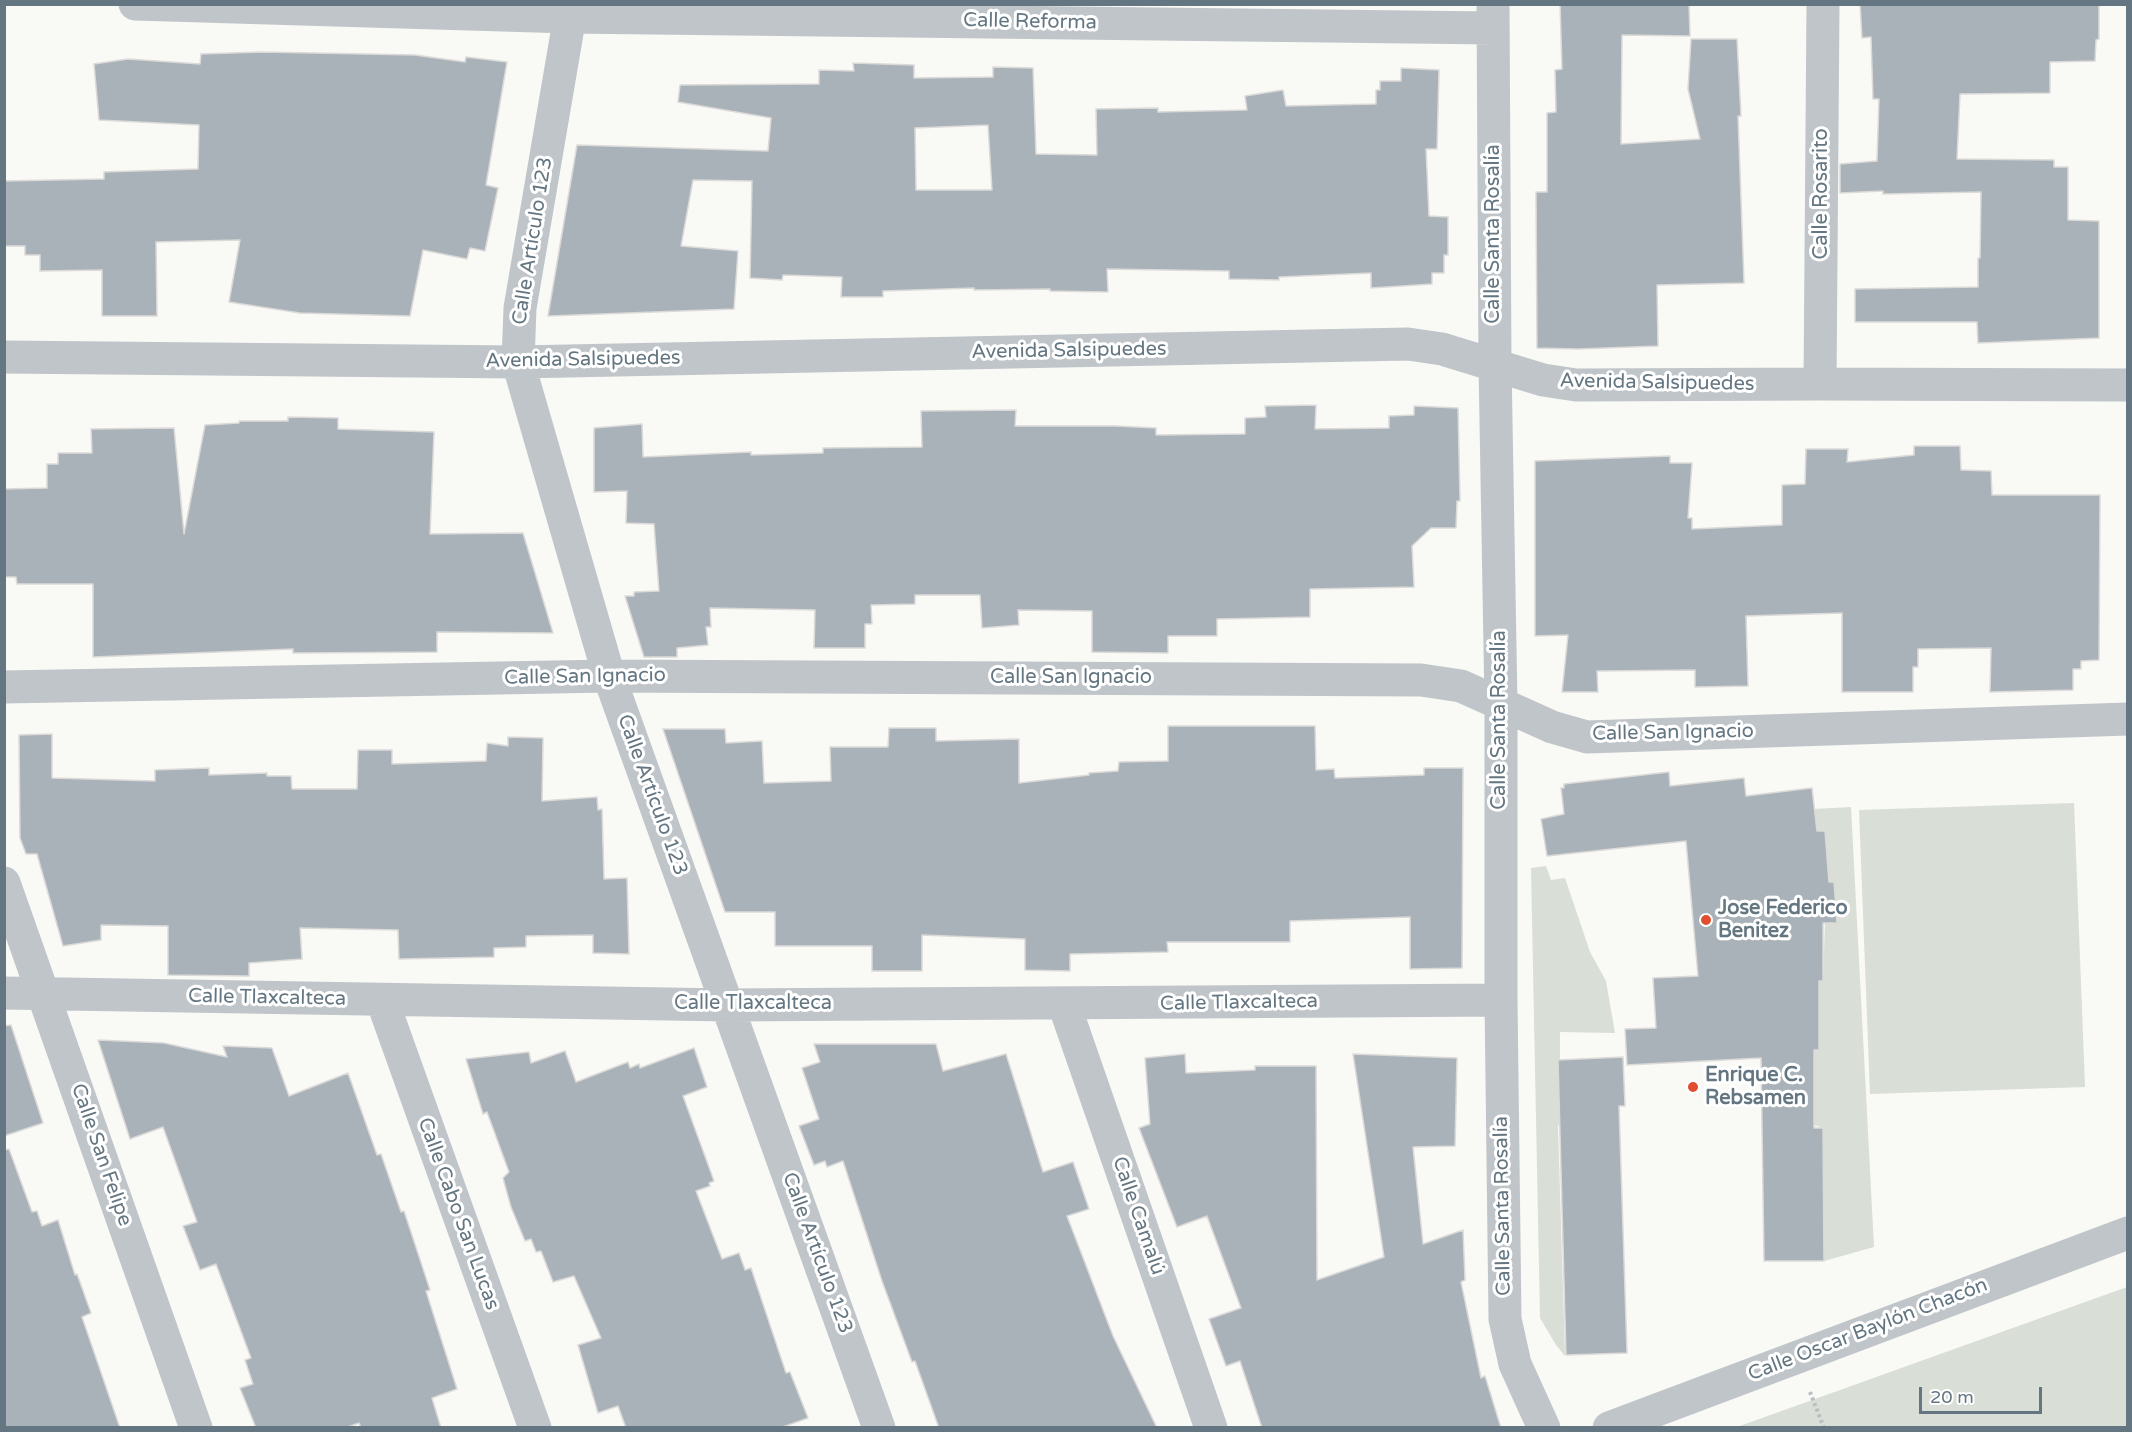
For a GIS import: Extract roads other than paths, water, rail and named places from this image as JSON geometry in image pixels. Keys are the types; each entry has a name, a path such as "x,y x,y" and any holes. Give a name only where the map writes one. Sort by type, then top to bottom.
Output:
{"street":[{"name":"Calle Reforma","path":"135,4 571,11 1493,16"},
{"name":"Calle Rosarito","path":"1820,384 1823,4"},
{"name":"Calle Artículo 123","path":"571,11 520,308 518,362 609,676 879,1428"},
{"name":"Calle Santa Rosalía","path":"1493,16 1505,1319 1515,1364 1544,1428"},
{"name":"Avenida Salsipuedes","path":"4,357 518,362 1408,344 1442,349 1543,380 1576,386 2127,385"},
{"name":"Calle San Ignacio","path":"4,687 609,676 1421,680 1461,686 1552,727 1587,736 2127,719"},
{"name":"Calle San Felipe","path":"4,883 196,1428"},
{"name":"Calle Tlaxcalteca","path":"4,993 728,1005 1501,1000"},
{"name":"Calle Cabo San Lucas","path":"382,1000 535,1428"},
{"name":"Calle Camalú","path":"1064,1004 1211,1428"},
{"name":"Calle Oscar Baylón Chacón","path":"1609,1428 2127,1233"}],"place":[{"name":"Jose Federico Benitez","path":"1706,920"},
{"name":"Enrique C. Rebsamen","path":"1693,1087"}]}
